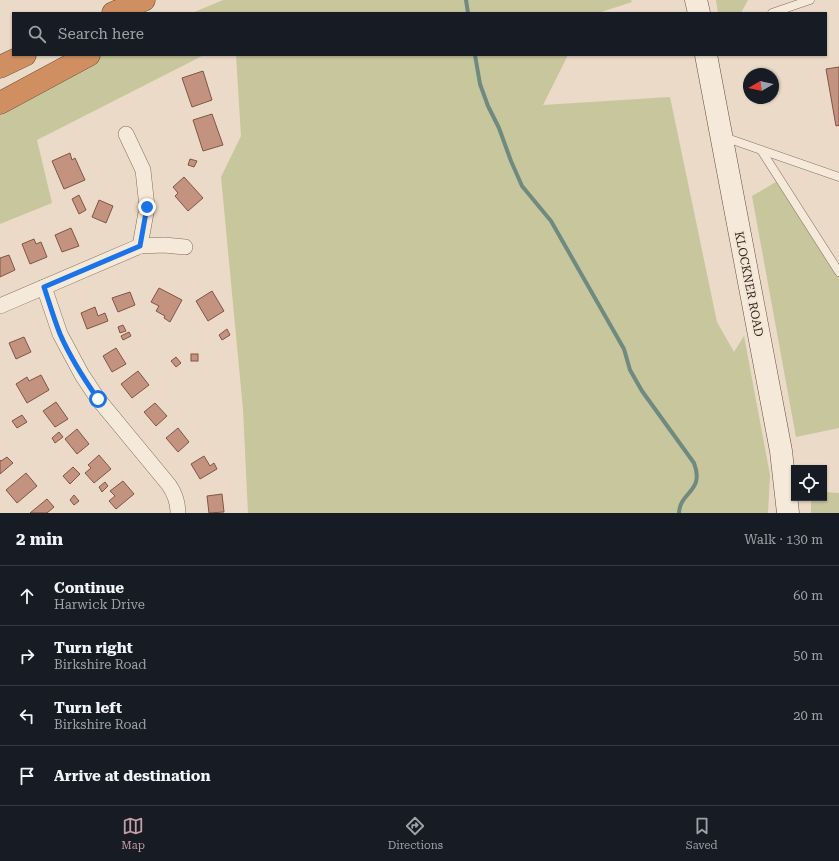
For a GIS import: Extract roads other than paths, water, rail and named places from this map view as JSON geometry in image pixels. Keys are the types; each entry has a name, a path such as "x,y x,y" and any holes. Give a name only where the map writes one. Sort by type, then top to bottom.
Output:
{"highway":[{"path":"115,12 144,0"},
{"path":"144,12 157,0"},
{"path":"0,60 12,55"},
{"path":"0,67 22,56"},
{"path":"0,103 87,56"}],"main road":[{"path":"696,0 698,12"},
{"name":"KLOCKNER ROAD","path":"706,56 781,451 788,513"}],"street":[{"path":"126,134 144,170 147,207 140,246"},
{"path":"0,306 140,246 164,245 186,247"},
{"path":"44,287 60,334 82,375 98,399 169,485 178,506 178,513"}],"lane":[{"path":"775,12 810,0"},
{"path":"722,136 839,177"},
{"path":"761,150 839,272"}],"waterway":[{"path":"466,0 468,12"},
{"path":"475,56 480,84 522,186 551,221 624,349 630,370 642,391 694,463 697,473 696,480 691,491 683,500 679,513"}]}
